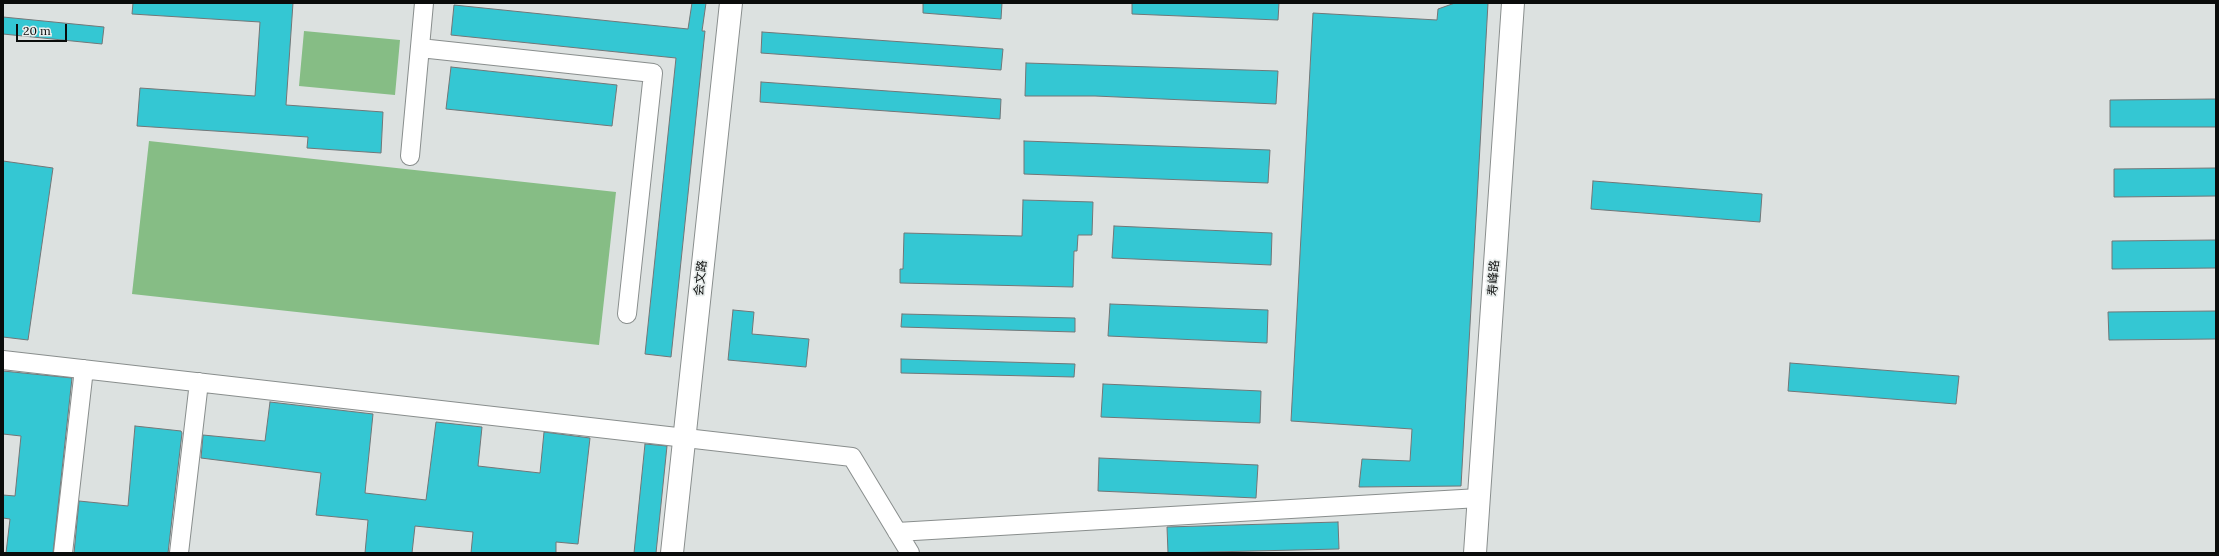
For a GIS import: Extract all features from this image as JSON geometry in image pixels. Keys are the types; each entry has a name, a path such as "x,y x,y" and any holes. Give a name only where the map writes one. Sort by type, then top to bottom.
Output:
{"street":[{"path":"410,156 424,3"},
{"name":"会文路","path":"672,553 731,3"},
{"name":"寿峰路","path":"1475,553 1513,3"},
{"path":"420,48 653,73 627,314"},
{"path":"3,360 684,436 852,457 910,553"},
{"path":"63,553 84,369"},
{"path":"179,553 199,382"},
{"path":"897,532 1479,498"}],"green space":[{"path":"304,31 400,40 395,95 299,86"},
{"path":"149,141 616,192 599,345 132,294"}],"building":[{"path":"133,3 293,3 286,105 383,112 381,153 307,148 308,137 137,126 140,88 255,96 260,22 132,14"},
{"path":"692,3 706,3 702,31 705,31 671,357 645,354 676,58 451,35 454,5 688,29"},
{"path":"923,3 1002,3 1001,19 923,13"},
{"path":"1132,3 1279,3 1278,20 1132,14"},
{"path":"1455,3 1488,3 1461,486 1359,487 1362,459 1410,461 1412,429 1291,421 1313,13 1437,20 1438,9"},
{"path":"3,17 104,27 102,44 3,34"},
{"path":"762,32 1003,49 1001,70 761,53"},
{"path":"1026,63 1278,71 1276,104 1095,96 1025,96"},
{"path":"451,67 617,85 612,126 446,109"},
{"path":"761,82 1001,99 1000,119 760,102"},
{"path":"2216,99 2216,127 2110,127 2110,100"},
{"path":"1024,141 1270,150 1268,183 1024,174"},
{"path":"3,161 53,168 28,340 3,337"},
{"path":"2216,168 2216,196 2114,197 2114,169"},
{"path":"1593,181 1762,194 1760,222 1591,209"},
{"path":"1023,200 1093,202 1092,235 1078,235 1077,251 1074,251 1073,287 900,283 900,269 903,269 904,233 1022,236"},
{"path":"1114,226 1272,233 1271,265 1112,258"},
{"path":"2216,240 2216,268 2112,269 2112,241"},
{"path":"1110,304 1268,310 1267,343 1108,336"},
{"path":"733,310 754,312 752,334 809,339 806,367 728,360"},
{"path":"2216,311 2216,339 2109,340 2108,312"},
{"path":"902,314 1075,318 1075,332 901,327"},
{"path":"901,359 1075,364 1074,377 901,373"},
{"path":"1790,363 1959,376 1956,404 1788,391"},
{"path":"3,371 72,378 53,553 6,553 10,519 3,518 3,495 15,496 21,436 3,434"},
{"path":"1103,384 1261,391 1260,423 1101,417"},
{"path":"270,402 373,414 365,493 426,500 436,422 482,427 478,466 540,473 544,432 590,438 578,544 556,542 556,553 471,553 473,532 415,526 412,553 365,553 368,520 316,515 321,473 201,458 203,435 265,441"},
{"path":"135,426 181,431 182,433 168,553 74,553 79,501 128,506"},
{"path":"645,444 667,446 656,553 634,553"},
{"path":"1099,458 1258,465 1256,498 1098,491"},
{"path":"1338,522 1339,549 1168,553 1167,527"}]}
